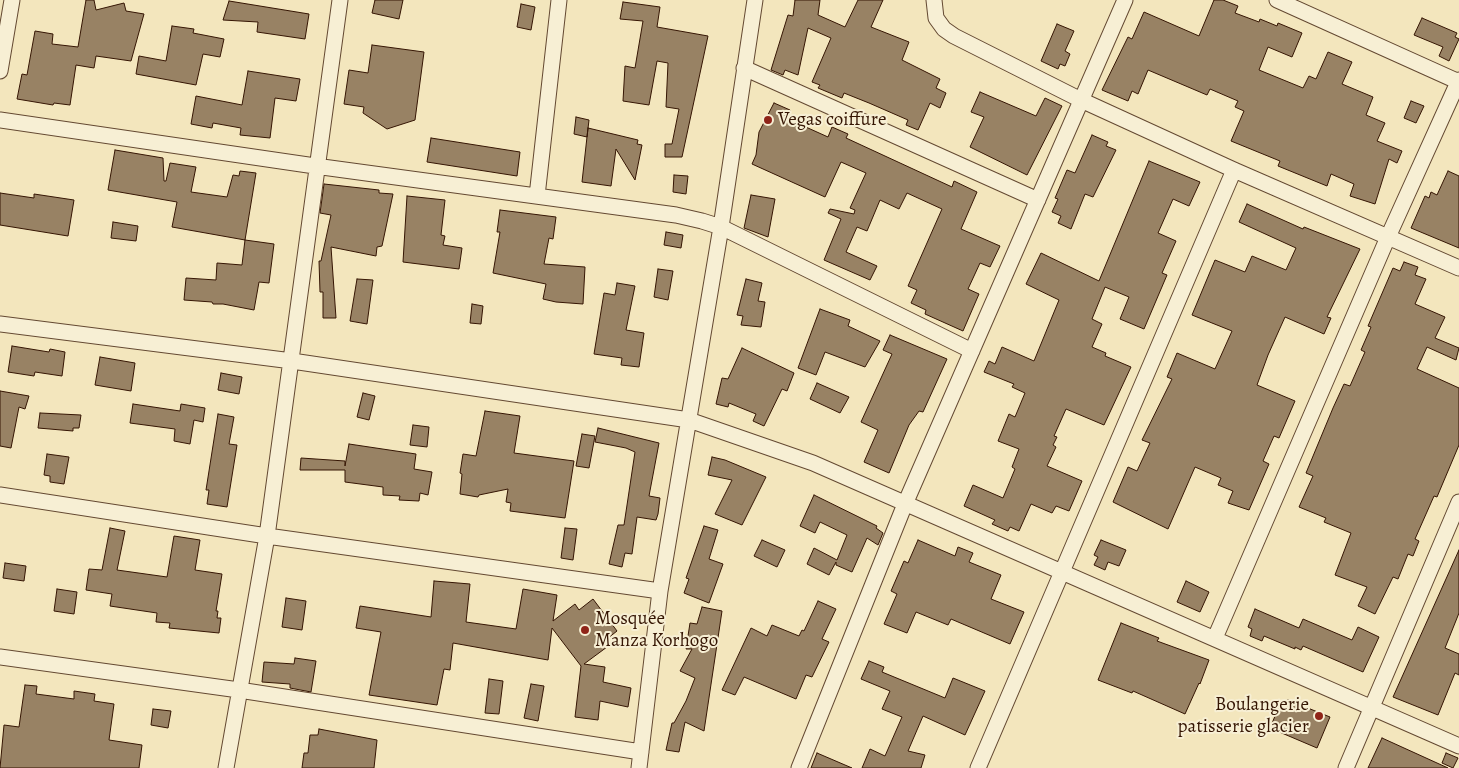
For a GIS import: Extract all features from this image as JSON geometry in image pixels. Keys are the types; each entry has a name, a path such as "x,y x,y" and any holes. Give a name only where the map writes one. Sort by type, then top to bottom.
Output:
{"street":[{"path":"0,71 12,0"},
{"path":"226,768 238,690 267,536 340,0"},
{"path":"537,196 559,0"},
{"path":"639,768 660,591 722,228 754,0"},
{"path":"934,0 936,18 944,29 954,36 1081,100 1234,170 1459,268"},
{"path":"799,768 905,504 1124,0"},
{"path":"1214,638 1388,237 1459,81 1311,6 1277,0"},
{"path":"744,68 1038,200"},
{"path":"0,120 316,166 676,215 722,228 972,351"},
{"path":"978,768 1234,170"},
{"path":"0,324 292,361 689,420 813,463 1459,746"},
{"path":"0,495 267,536 660,591"},
{"path":"1346,768 1459,502"},
{"path":"0,657 238,690 641,752"}],"building":[{"path":"86,0 94,0 96,10 124,3 126,11 144,14 131,61 96,56 94,68 76,65 70,105 54,103 53,105 17,99 22,74 27,75 35,31 53,34 52,44 78,47"},
{"path":"375,0 403,0 399,19 372,13"},
{"path":"795,0 820,0 818,15 845,27 858,0 883,0 871,27 909,42 902,60 940,79 936,88 946,93 940,108 930,103 918,130 906,125 908,120 869,103 844,93 842,98 818,88 820,85 812,82 831,38 808,28 798,75 785,70 783,75 771,70 788,15 793,16"},
{"path":"1214,0 1223,0 1238,6 1235,13 1259,22 1260,19 1277,26 1278,23 1302,33 1292,57 1268,47 1259,70 1303,88 1309,76 1316,79 1328,52 1352,62 1342,84 1373,97 1366,115 1385,123 1377,141 1402,151 1397,163 1389,159 1375,204 1350,196 1354,184 1331,174 1327,186 1278,166 1280,161 1231,141 1244,111 1235,107 1238,101 1210,89 1207,95 1148,70 1138,94 1132,91 1128,101 1102,90 1128,37 1132,39 1144,12 1199,36"},
{"path":"229,1 309,14 305,39 257,32 258,22 223,20"},
{"path":"623,2 660,7 657,27 708,36 682,157 665,157 665,144 672,144 679,109 666,107 668,63 657,61 649,105 623,101 625,66 635,68 643,21 620,19"},
{"path":"521,4 535,7 531,30 517,27"},
{"path":"1422,18 1457,33 1455,37 1459,39 1449,61 1439,56 1443,47 1414,35"},
{"path":"1057,24 1074,31 1065,51 1070,54 1065,66 1060,64 1058,69 1041,61"},
{"path":"172,26 194,29 193,33 224,39 220,57 203,54 196,85 136,74 139,56 166,61"},
{"path":"372,45 424,52 415,120 387,129 363,113 364,107 344,104 349,70 368,73"},
{"path":"248,71 300,79 296,101 275,98 270,138 240,135 241,128 213,123 212,128 191,124 196,96 242,105"},
{"path":"980,92 1036,116 1045,98 1062,106 1027,175 970,147 984,117 971,112"},
{"path":"1411,101 1424,106 1416,123 1404,118"},
{"path":"774,103 790,110 788,119 828,137 832,127 848,134 846,138 952,187 954,181 977,192 961,229 1000,246 990,267 980,263 968,289 979,294 963,331 925,314 926,310 911,303 917,290 908,286 942,209 907,193 899,209 880,200 867,231 857,227 846,252 877,266 870,280 824,260 841,219 828,213 830,209 854,214 855,210 850,208 866,173 841,162 825,197 752,164 756,155 759,132"},
{"path":"576,117 589,120 587,137 574,134"},
{"path":"588,128 638,140 637,144 642,145 635,180 616,149 611,186 582,182"},
{"path":"1092,135 1108,142 1106,146 1116,150 1093,197 1085,194 1071,229 1058,223 1061,216 1052,212 1058,199 1055,198 1067,170 1075,173"},
{"path":"431,138 520,152 517,176 427,162"},
{"path":"115,150 163,158 164,181 166,181 170,163 196,167 191,192 227,197 233,175 239,176 240,171 256,173 245,240 172,227 177,202 108,190"},
{"path":"1149,161 1200,182 1189,206 1173,199 1158,233 1176,241 1162,273 1167,275 1144,329 1120,319 1129,297 1105,287 1092,319 1102,324 1092,347 1106,353 1105,356 1131,367 1104,425 1066,409 1054,436 1057,437 1053,445 1056,447 1047,466 1082,481 1069,511 1056,506 1052,513 1031,504 1019,531 1010,527 1008,531 992,524 995,520 964,506 973,485 1003,498 1015,469 1012,467 1019,449 998,441 1009,414 1015,417 1025,393 1012,387 1014,384 984,372 989,361 995,364 1002,347 1034,361 1059,300 1026,284 1041,253 1099,281"},
{"path":"1448,171 1459,176 1459,248 1411,228 1425,196 1429,198 1431,192 1437,195"},
{"path":"674,175 688,176 686,194 673,192"},
{"path":"324,184 379,190 379,193 393,194 382,246 377,247 376,256 331,247 336,318 323,318 323,292 320,292 319,261 321,261 331,215 320,213"},
{"path":"0,193 34,198 34,194 74,200 68,236 0,225"},
{"path":"751,195 775,199 768,237 744,228"},
{"path":"407,196 445,200 441,235 445,236 443,245 462,248 459,269 403,262"},
{"path":"1247,204 1303,229 1304,227 1360,249 1327,317 1331,318 1324,334 1285,317 1268,355 1257,385 1295,401 1279,438 1274,436 1263,461 1269,464 1249,510 1228,503 1233,491 1218,485 1221,478 1195,467 1168,529 1113,502 1128,467 1137,471 1150,443 1142,440 1172,379 1167,377 1177,353 1215,369 1232,331 1192,315 1215,260 1245,272 1252,256 1286,270 1296,248 1239,222"},
{"path":"500,210 556,217 553,239 549,238 544,264 585,267 583,304 543,299 546,284 493,273 500,232 497,232"},
{"path":"113,222 138,226 136,241 111,238"},
{"path":"666,232 683,235 681,248 664,245"},
{"path":"245,240 274,244 269,283 259,282 254,310 213,304 212,302 184,300 186,278 216,280 217,263 242,265"},
{"path":"1404,262 1418,267 1415,275 1426,279 1415,304 1445,317 1435,338 1459,348 1456,360 1427,347 1417,369 1459,388 1459,445 1437,497 1434,496 1415,539 1419,541 1413,556 1408,554 1398,579 1393,577 1375,614 1358,606 1367,587 1335,575 1351,533 1324,522 1326,518 1299,507 1313,476 1306,473 1333,408 1344,384 1350,386 1365,352 1361,350 1371,327 1368,326 1393,268 1400,271"},
{"path":"658,269 673,271 668,300 654,297"},
{"path":"357,279 373,280 367,324 350,321"},
{"path":"746,279 762,283 758,301 765,302 761,327 741,325 743,316 737,315"},
{"path":"617,283 635,286 626,330 644,333 639,367 621,365 622,358 594,354 604,293 615,295"},
{"path":"472,304 483,306 481,324 470,323"},
{"path":"820,309 850,320 848,326 880,341 865,367 825,352 816,375 798,368"},
{"path":"890,335 947,359 923,412 919,411 909,425 889,473 864,462 878,430 861,422 892,354 883,350"},
{"path":"12,346 49,352 50,349 65,352 62,376 35,372 34,376 8,372"},
{"path":"742,348 794,373 787,391 782,389 764,426 753,421 756,414 729,403 728,407 716,404 722,378 728,379"},
{"path":"100,357 135,363 131,391 95,385"},
{"path":"221,373 242,377 239,394 218,390"},
{"path":"817,383 849,397 840,413 810,399"},
{"path":"0,391 29,396 25,409 19,407 11,448 0,446"},
{"path":"363,393 375,396 369,420 357,417"},
{"path":"133,404 180,411 181,404 205,408 203,422 194,420 190,444 174,441 175,429 130,423"},
{"path":"485,411 520,416 514,453 574,461 565,518 510,511 511,503 506,502 508,489 479,495 478,497 460,494 462,474 460,473 463,454 476,456"},
{"path":"40,413 81,415 79,428 73,428 73,431 38,428"},
{"path":"218,414 234,417 229,444 237,445 227,507 207,504 209,490 206,490"},
{"path":"413,425 429,427 427,447 410,445"},
{"path":"598,428 659,443 649,496 660,498 658,514 656,520 637,517 632,554 625,553 622,567 609,564 618,525 624,525 635,452 626,448 595,442"},
{"path":"582,434 595,436 589,468 576,466"},
{"path":"349,444 416,454 414,469 432,472 428,495 420,493 419,501 399,500 400,496 383,495 383,487 345,482 345,470 300,470 301,458 345,461 345,466"},
{"path":"47,454 69,457 64,484 50,482 50,476 44,475"},
{"path":"712,457 725,460 766,477 742,525 715,514 732,480 708,475"},
{"path":"814,495 877,526 876,528 883,533 878,545 867,538 852,572 836,565 836,562 829,575 807,564 814,548 837,560 847,535 820,522 815,533 800,526"},
{"path":"704,526 718,530 709,559 723,564 709,603 684,593 689,579 686,578"},
{"path":"110,528 125,531 117,570 167,577 174,536 200,540 195,570 222,574 216,611 218,611 217,618 221,618 219,633 169,628 170,623 156,622 157,613 110,606 112,594 86,590 89,569 102,570"},
{"path":"565,528 577,529 573,560 561,558"},
{"path":"762,540 785,550 777,567 754,556"},
{"path":"918,540 955,556 958,547 973,553 969,562 1001,575 991,599 1024,612 1010,644 951,619 948,625 916,612 907,633 884,624 897,594 891,591 904,561 908,563"},
{"path":"1101,540 1126,550 1119,566 1108,562 1105,570 1094,565 1098,557 1094,555"},
{"path":"1459,550 1459,613 1445,648 1459,654 1459,675 1455,673 1438,715 1393,697"},
{"path":"5,563 26,566 24,581 3,578"},
{"path":"434,581 470,584 466,622 516,629 523,589 557,595 553,621 575,604 579,610 593,599 617,631 603,642 607,647 584,664 605,667 603,682 631,688 628,707 600,701 598,720 575,717 581,666 552,628 548,660 453,643 450,670 444,669 437,705 369,695 381,632 356,628 360,606 431,617"},
{"path":"1186,581 1209,592 1200,612 1177,602"},
{"path":"57,589 77,592 74,614 54,611"},
{"path":"286,598 306,601 302,630 282,627"},
{"path":"818,601 836,609 822,639 829,642 812,677 806,675 796,699 744,677 735,695 722,690 751,628 767,636 772,625 799,636 802,630 804,631"},
{"path":"702,607 722,611 704,731 685,722 679,752 666,750 672,723 674,723 686,701 695,678 680,671 692,649 686,649 690,623 697,624"},
{"path":"1255,609 1299,628 1303,619 1352,640 1358,627 1379,637 1363,672 1303,646 1301,650 1295,647 1295,649 1264,636 1262,641 1250,636 1252,629 1248,627"},
{"path":"1121,623 1159,638 1157,641 1209,660 1200,684 1185,714 1133,691 1132,693 1098,680"},
{"path":"295,658 316,661 311,692 290,688 290,684 262,682 264,662 294,664"},
{"path":"869,661 884,667 882,672 945,698 953,678 985,691 965,735 923,716 908,751 925,755 921,768 862,768 870,749 885,756 902,717 882,709 890,691 861,679"},
{"path":"489,679 503,681 499,714 485,713"},
{"path":"531,684 544,686 538,721 524,718"},
{"path":"25,685 37,686 36,694 74,699 74,691 95,694 94,701 114,704 109,740 142,745 139,768 0,768 4,725 19,727"},
{"path":"1288,700 1330,717 1317,748 1270,728 1278,709 1283,711"},
{"path":"153,709 171,711 168,728 151,725"},
{"path":"319,729 377,740 374,768 302,768 304,753 308,753 310,735 318,735"},
{"path":"1382,738 1448,768 1368,768"},
{"path":"817,753 852,768 811,768"},
{"path":"1446,753 1458,758 1453,768 1442,763"}],"place":[{"name":"Vegas coiffure","path":"768,120"},
{"name":"Mosquée Manza Korhogo","path":"585,630"},
{"name":"Boulangerie patisserie glacier","path":"1319,716"}]}
